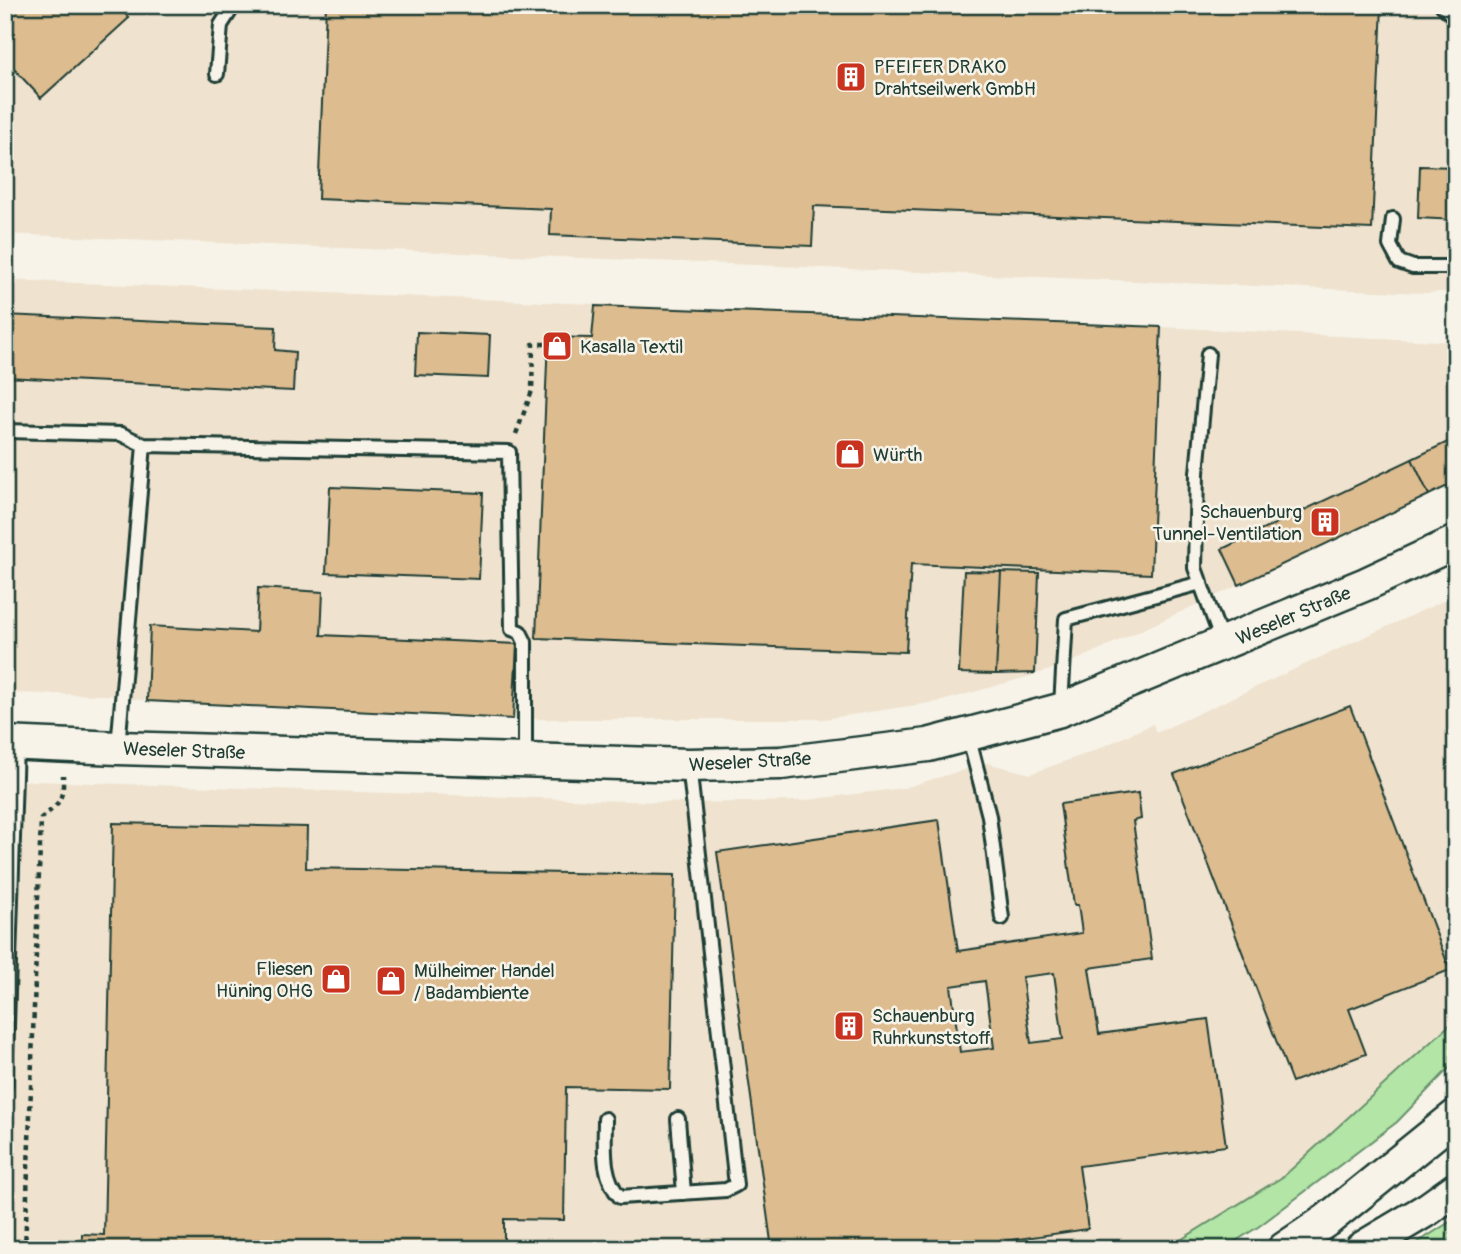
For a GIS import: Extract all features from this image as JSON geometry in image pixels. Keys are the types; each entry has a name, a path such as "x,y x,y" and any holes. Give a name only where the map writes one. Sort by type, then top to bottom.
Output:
{"main road":[{"name":"Weseler Straße","path":"11,743 689,765 781,762 928,745 1060,710 1366,584 1456,542"},
{"path":"1420,1143 1456,1102"},
{"path":"1284,1249 1327,1220 1456,1116"},
{"path":"1321,1249 1391,1194 1456,1130"},
{"path":"1361,1249 1456,1189"}],"lane":[{"path":"217,74 221,24 234,5"},
{"path":"1442,5 1456,19"},
{"path":"1393,219 1390,245 1399,262 1413,267 1456,267"},
{"path":"1208,354 1197,473 1195,568 1224,644"},
{"path":"5,431 121,434 144,445 509,452 512,629 520,632 525,642 525,760"},
{"path":"118,748 144,445"},
{"path":"1060,710 1066,619 1201,583"},
{"path":"968,734 989,816 1002,918"},
{"path":"5,1086 11,743"},
{"path":"605,1119 606,1175 620,1197 726,1190 736,1185 689,765"},
{"path":"678,1119 684,1193"}],"path":[{"path":"509,452 532,391 533,344 548,344"},
{"path":"25,1249 41,818 53,809 64,795 62,746"}],"shaded area":[{"name":"PFEIFER DRAKO Drahtseilwerk GmbH","path":"5,5 1456,5 1456,291 1425,293 5,234"},
{"path":"5,280 1161,327 1456,342 1456,482 1070,663 942,701 824,719 513,719 147,701 109,695 5,693"},
{"path":"1456,595 1456,1019 1284,1176 1166,1249 5,1249 5,780 685,803 799,801 904,788 987,763 1030,774 1091,752 1153,724 1156,733"}],"green space":[{"path":"1456,1019 1456,1061 1397,1122 1258,1227 1223,1249 1166,1249 1284,1176"},
{"path":"1456,1218 1456,1249 1407,1249"}],"building":[{"path":"5,5 117,5 129,18 41,98 5,59"},
{"name":"PFEIFER DRAKO Drahtseilwerk GmbH","path":"326,5 1382,5 1372,229 814,206 812,246 550,235 551,209 318,199"},
{"path":"1420,166 1456,167 1456,220 1418,218"},
{"name":"Würth","path":"595,306 1161,327 1151,574 911,564 906,652 536,638 548,337 592,338"},
{"path":"5,315 276,327 275,350 295,352 293,391 5,377"},
{"path":"417,332 490,335 488,378 415,375"},
{"path":"1456,438 1456,482 1429,495 1412,459"},
{"name":"Schauenburg Tunnel-Ventilation","path":"1412,459 1429,495 1239,585 1222,549"},
{"path":"330,487 483,493 479,579 326,573"},
{"path":"964,571 1001,572 996,674 959,673"},
{"path":"1001,572 1039,573 1035,673 996,674"},
{"path":"258,588 323,592 321,635 517,644 513,719 147,701 150,626 256,632"},
{"path":"1350,706 1450,970 1349,1009 1366,1054 1292,1082 1174,774"},
{"name":"Schauenburg Ruhrkunststoff","path":"1138,793 1141,819 1133,821 1152,959 1089,968 1099,1034 1208,1019 1226,1146 1079,1166 1088,1229 949,1249 772,1249 717,852 939,820 958,951 1082,933 1078,905 1074,905 1060,804","holes":["1054,973 1063,1039 1031,1043 1022,977","985,981 994,1048 960,1052 951,986"]},
{"name":"Mülheimer Handel / Badambiente","path":"113,823 307,827 306,868 675,875 670,1089 566,1087 564,1220 504,1219 504,1249 82,1249 82,1234 104,1235"},
{"path":"504,1244 674,1249 504,1249"}],"place":[{"name":"PFEIFER DRAKO Drahtseilwerk GmbH","path":"851,77"},
{"name":"Kasalla Textil","path":"557,346"},
{"name":"Würth","path":"850,454"},
{"name":"Schauenburg Tunnel-Ventilation","path":"1325,522"},
{"name":"Fliesen Hüning OHG","path":"336,979"},
{"name":"Mülheimer Handel / Badambiente","path":"391,981"},
{"name":"Schauenburg Ruhrkunststoff","path":"849,1026"}]}
